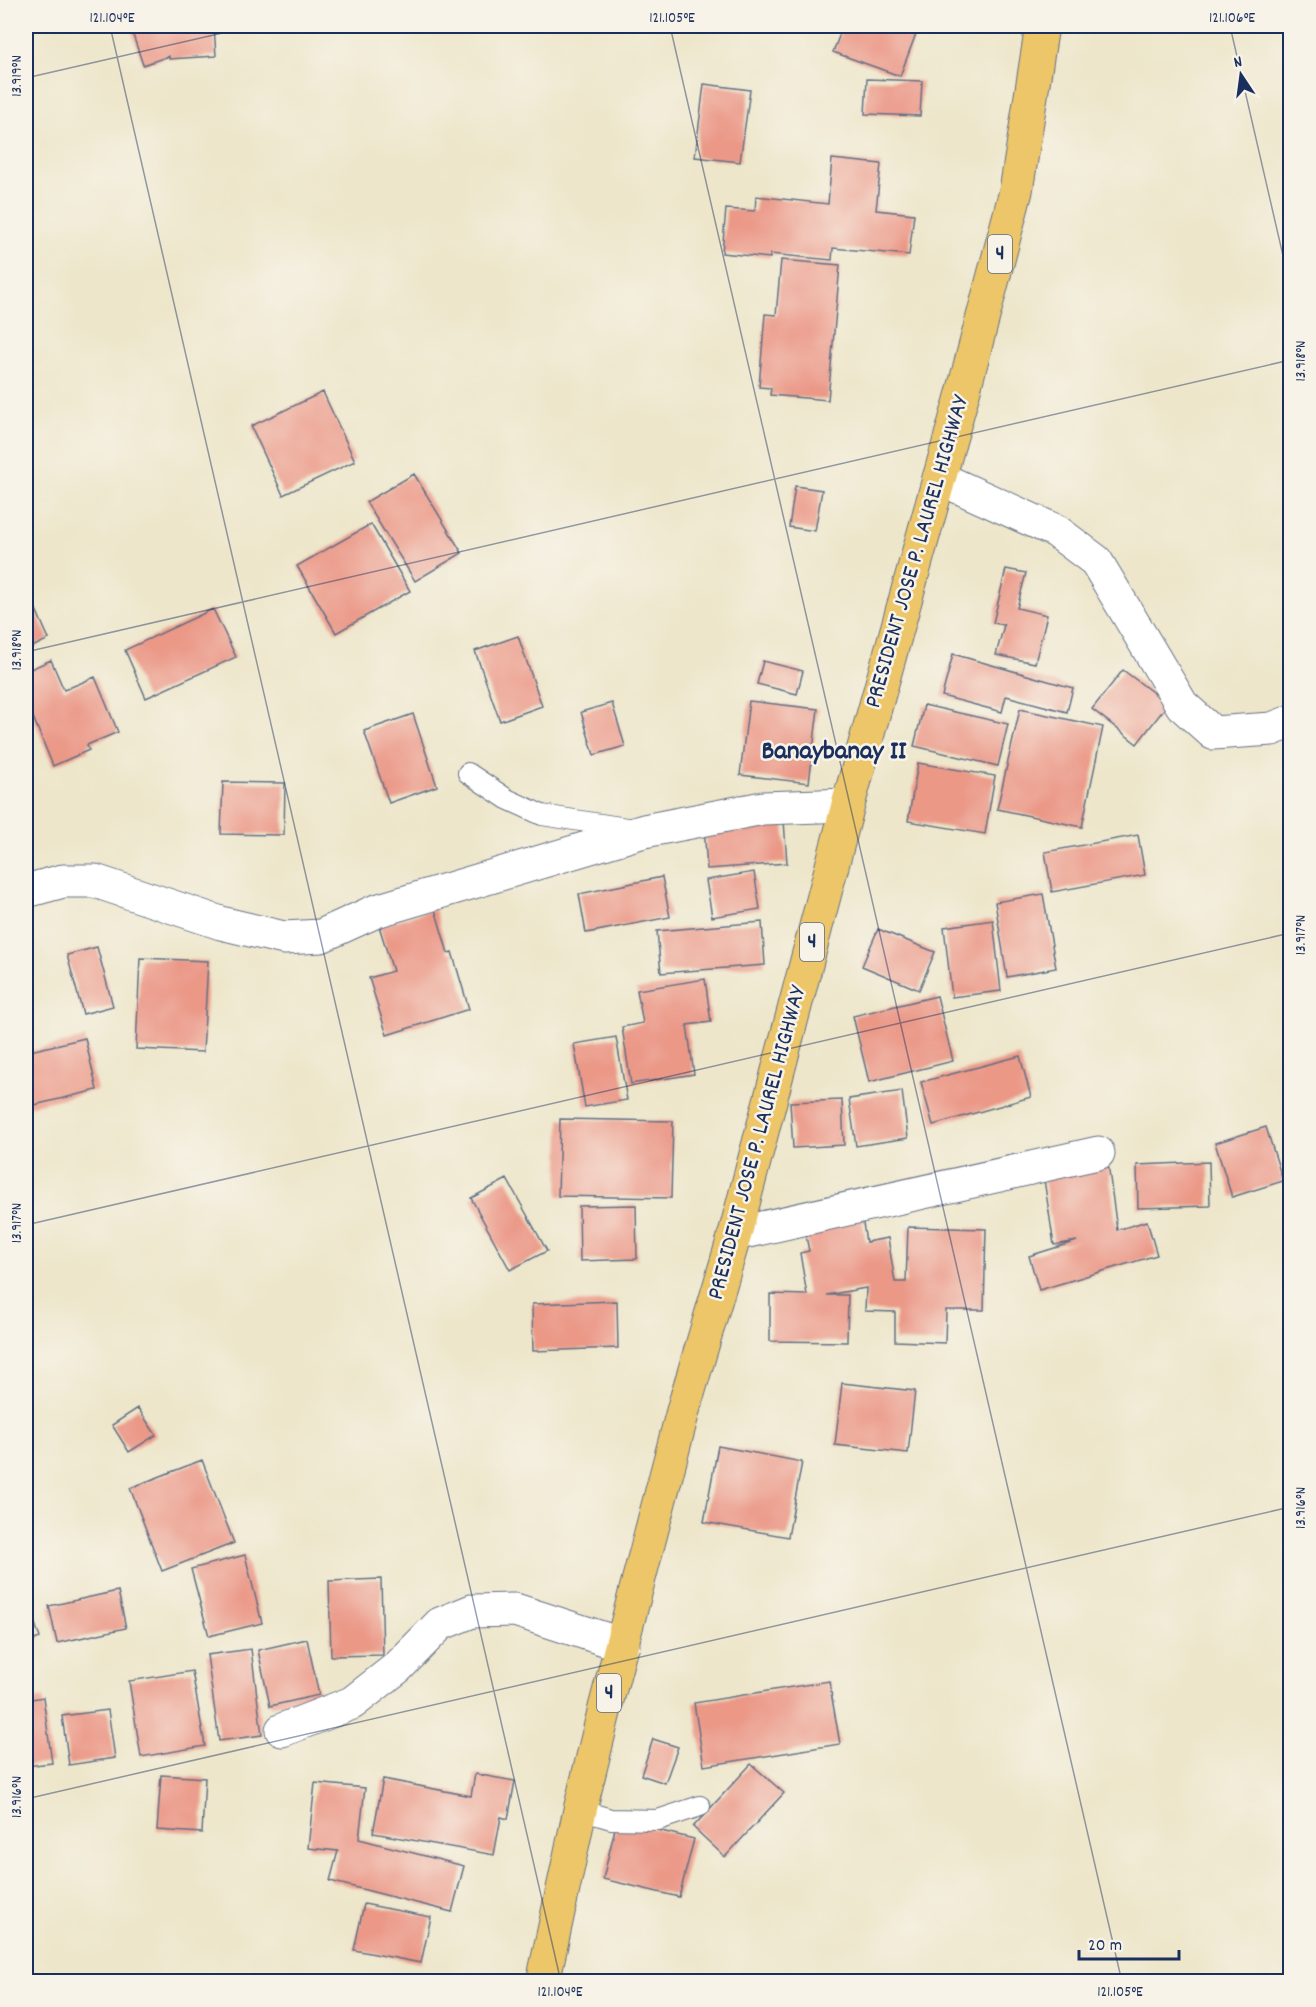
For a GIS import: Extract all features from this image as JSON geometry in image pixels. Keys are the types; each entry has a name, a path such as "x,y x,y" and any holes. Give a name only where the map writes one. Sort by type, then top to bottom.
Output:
{"highway":[{"name":"PRESIDENT JOSE P. LAUREL HIGHWAY","path":"543,1982 579,1810 684,1407 735,1234 848,805 1016,191 1042,26"}],"street":[{"path":"939,478 1056,531 1096,561 1182,705 1213,732 1272,729 1290,722"},
{"path":"26,891 63,881 94,881 221,924 284,938 321,936 376,911 644,831 764,808 848,805"},
{"path":"735,1234 1098,1153"},
{"path":"282,1730 352,1703 398,1667 440,1624 472,1611 515,1610 623,1645"}],"lane":[{"path":"468,772 507,798 542,814 644,831"},
{"path":"579,1810 611,1819 658,1820 700,1806"}],"building":[{"path":"130,26 214,26 216,56 169,59 169,56 143,65"},
{"path":"843,26 919,26 900,76 833,52"},
{"path":"867,79 922,81 920,116 865,114"},
{"path":"704,84 750,90 740,162 695,157"},
{"path":"832,159 881,164 876,210 914,214 909,255 833,248 832,260 770,254 770,258 722,253 726,209 755,211 756,196 828,204"},
{"path":"781,260 840,265 828,400 770,395 771,388 759,387 765,314 776,315"},
{"path":"323,392 355,461 283,495 251,426"},
{"path":"414,474 462,553 415,581 366,502"},
{"path":"795,486 822,490 815,531 789,527"},
{"path":"371,524 410,591 336,633 297,566"},
{"path":"1006,569 1026,573 1017,608 1047,615 1035,663 996,655 1004,625 993,623"},
{"path":"26,587 49,639 26,650"},
{"path":"213,609 236,657 146,698 125,650"},
{"path":"518,636 542,706 500,721 475,651"},
{"path":"953,654 1073,688 1067,712 1006,696 1002,712 942,696"},
{"path":"51,660 64,690 95,677 118,732 87,745 89,750 53,766 26,700 26,671"},
{"path":"763,661 803,671 797,694 757,684"},
{"path":"1123,670 1168,704 1137,744 1092,709"},
{"path":"749,701 818,709 809,783 740,775"},
{"path":"612,703 625,746 594,755 581,712"},
{"path":"924,705 1008,724 998,766 914,746"},
{"path":"1020,709 1103,727 1082,827 997,809"},
{"path":"413,714 437,786 389,803 364,731"},
{"path":"918,763 995,776 985,834 908,821"},
{"path":"223,782 285,783 284,835 221,834"},
{"path":"784,821 787,863 707,869 704,826"},
{"path":"1138,835 1145,875 1052,892 1045,852"},
{"path":"754,872 760,909 712,917 706,880"},
{"path":"662,877 670,917 586,933 579,894"},
{"path":"1043,894 1056,968 1007,977 995,902"},
{"path":"435,909 448,953 452,952 469,1009 387,1035 369,978 393,971 379,926"},
{"path":"993,920 1001,991 952,997 944,927"},
{"path":"762,922 765,965 661,973 657,931"},
{"path":"878,929 935,952 919,990 862,966"},
{"path":"97,947 113,1006 83,1014 67,955"},
{"path":"140,958 208,961 203,1052 136,1049"},
{"path":"705,979 711,1022 687,1025 694,1074 631,1084 622,1027 643,1023 637,990"},
{"path":"937,996 953,1061 869,1082 853,1016"},
{"path":"616,1037 627,1100 585,1107 574,1044"},
{"path":"85,1038 97,1090 26,1107 26,1052"},
{"path":"1020,1056 1031,1097 933,1125 921,1082"},
{"path":"902,1091 908,1138 856,1146 849,1099"},
{"path":"842,1100 844,1145 793,1148 790,1102"},
{"path":"560,1119 673,1121 671,1198 558,1196"},
{"path":"1266,1127 1283,1181 1232,1197 1215,1143"},
{"path":"1209,1162 1210,1206 1138,1208 1137,1165"},
{"path":"1108,1163 1117,1230 1147,1221 1157,1255 1039,1290 1029,1256 1077,1241 1054,1245 1043,1173"},
{"path":"507,1179 547,1251 510,1270 471,1198"},
{"path":"636,1205 637,1259 580,1261 579,1206"},
{"path":"862,1217 866,1242 888,1238 895,1282 906,1282 908,1227 986,1229 984,1310 946,1310 945,1343 895,1341 895,1312 865,1311 866,1288 827,1295 848,1295 847,1342 770,1341 770,1294 807,1295 800,1253 809,1251 804,1226"},
{"path":"617,1301 618,1348 533,1351 532,1304"},
{"path":"842,1383 915,1391 908,1453 835,1445"},
{"path":"138,1408 156,1435 129,1452 112,1425"},
{"path":"718,1446 802,1462 788,1537 704,1522"},
{"path":"202,1460 234,1543 162,1571 130,1488"},
{"path":"245,1555 262,1623 209,1636 191,1569"},
{"path":"381,1579 383,1655 331,1656 329,1581"},
{"path":"118,1591 126,1628 57,1643 49,1606"},
{"path":"26,1598 40,1638 26,1643"},
{"path":"307,1639 319,1695 270,1706 258,1650"},
{"path":"251,1649 262,1735 219,1741 207,1655"},
{"path":"192,1671 205,1746 141,1757 129,1681"},
{"path":"829,1681 840,1744 704,1766 694,1703"},
{"path":"43,1697 52,1763 26,1766 26,1700"},
{"path":"108,1710 115,1758 69,1765 62,1716"},
{"path":"653,1739 678,1747 665,1783 641,1775"},
{"path":"751,1764 784,1793 725,1857 693,1827"},
{"path":"475,1774 515,1781 508,1819 501,1817 494,1855 373,1833 383,1779 471,1796"},
{"path":"161,1775 205,1778 202,1833 157,1830"},
{"path":"315,1783 365,1788 359,1839 464,1866 452,1912 330,1881 338,1851 308,1848"},
{"path":"617,1820 694,1839 679,1897 603,1879"},
{"path":"364,1904 431,1917 421,1963 354,1950"}],"district":[{"name":"Banaybanay II","path":"834,752"}]}
